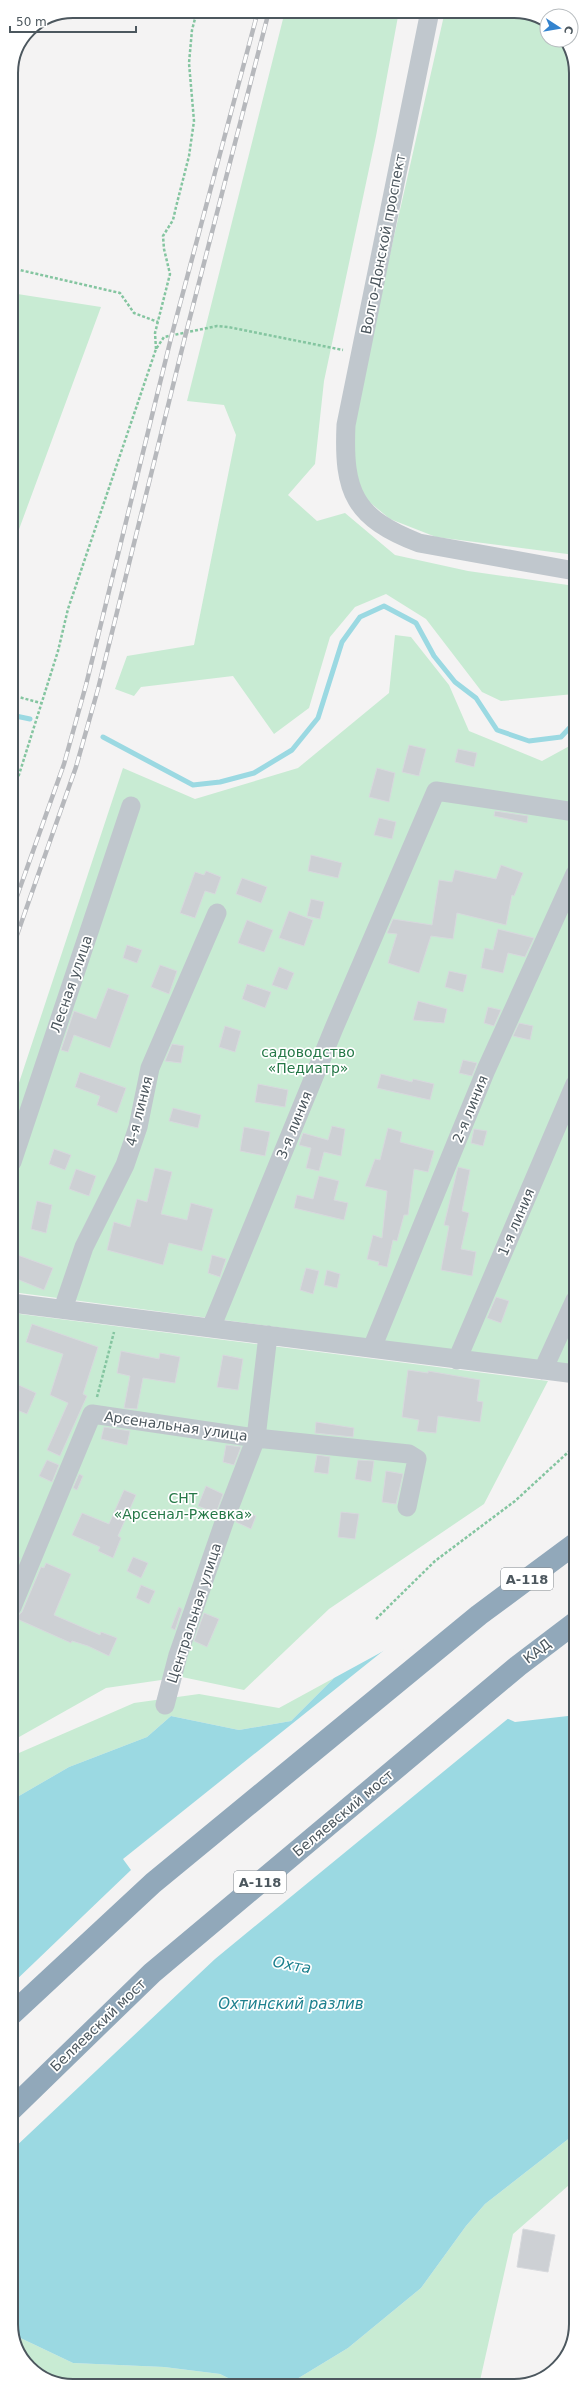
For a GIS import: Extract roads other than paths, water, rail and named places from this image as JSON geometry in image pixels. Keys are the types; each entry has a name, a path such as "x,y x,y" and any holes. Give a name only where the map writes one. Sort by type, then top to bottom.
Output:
{"highway":[{"name":"А-118","path":"18,2008 154,1883 479,1615 569,1548"},
{"name":"КАД","path":"518,1666 569,1627"},
{"name":"Беляевский мост","path":"18,2103 152,1973 518,1666"}],"street":[{"name":"Волго-Донской проспект","path":"429,18 346,425 347,477 353,496 366,512 401,536 419,543 569,570"},
{"name":"3-я линия","path":"211,1328 334,1028 436,791 569,811"},
{"name":"Лесная улица","path":"18,1144 131,806"},
{"name":"2-я линия","path":"372,1348 486,1070 569,887"},
{"name":"4-я линия","path":"63,1309 84,1247 129,1153 138,1127 150,1068 217,913"},
{"name":"1-я линия","path":"457,1360 569,1098"},
{"path":"18,1304 569,1373"},
{"path":"542,1370 569,1314"},
{"name":"Центральная улица","path":"165,1706 178,1655 228,1510 256,1438 268,1335"},
{"name":"Арсенальная улица","path":"18,1593 92,1414 256,1438 409,1454 416,1459 407,1507"}],"water":[{"name":"Охтинский разлив","path":"389,1648 473,1703 515,1722 569,1715 569,2138 485,2204 466,2226 421,2288 348,2348 297,2379 230,2379 220,2374 164,2367 73,2363 20,2338 19,2335 18,1797 69,1767 147,1737 171,1716 239,1730 291,1721 334,1678"}],"waterway":[{"path":"103,737 193,785 220,782 254,773 292,750 318,718 342,642 360,617 384,606 416,623 434,656 455,682 476,698 497,730 529,741 561,737 569,728"},
{"path":"18,716 30,719"}],"railway":[{"path":"18,893 64,764 86,685 172,334 256,18"},
{"path":"18,932 76,767 98,689 186,333 267,18"}],"park label":[{"name":"садоводство «Педиатр»","path":"308,1060"},
{"name":"СНТ «Арсенал-Ржевка»","path":"183,1506"}],"water label":[{"name":"Охта","path":"292,1965"}]}
